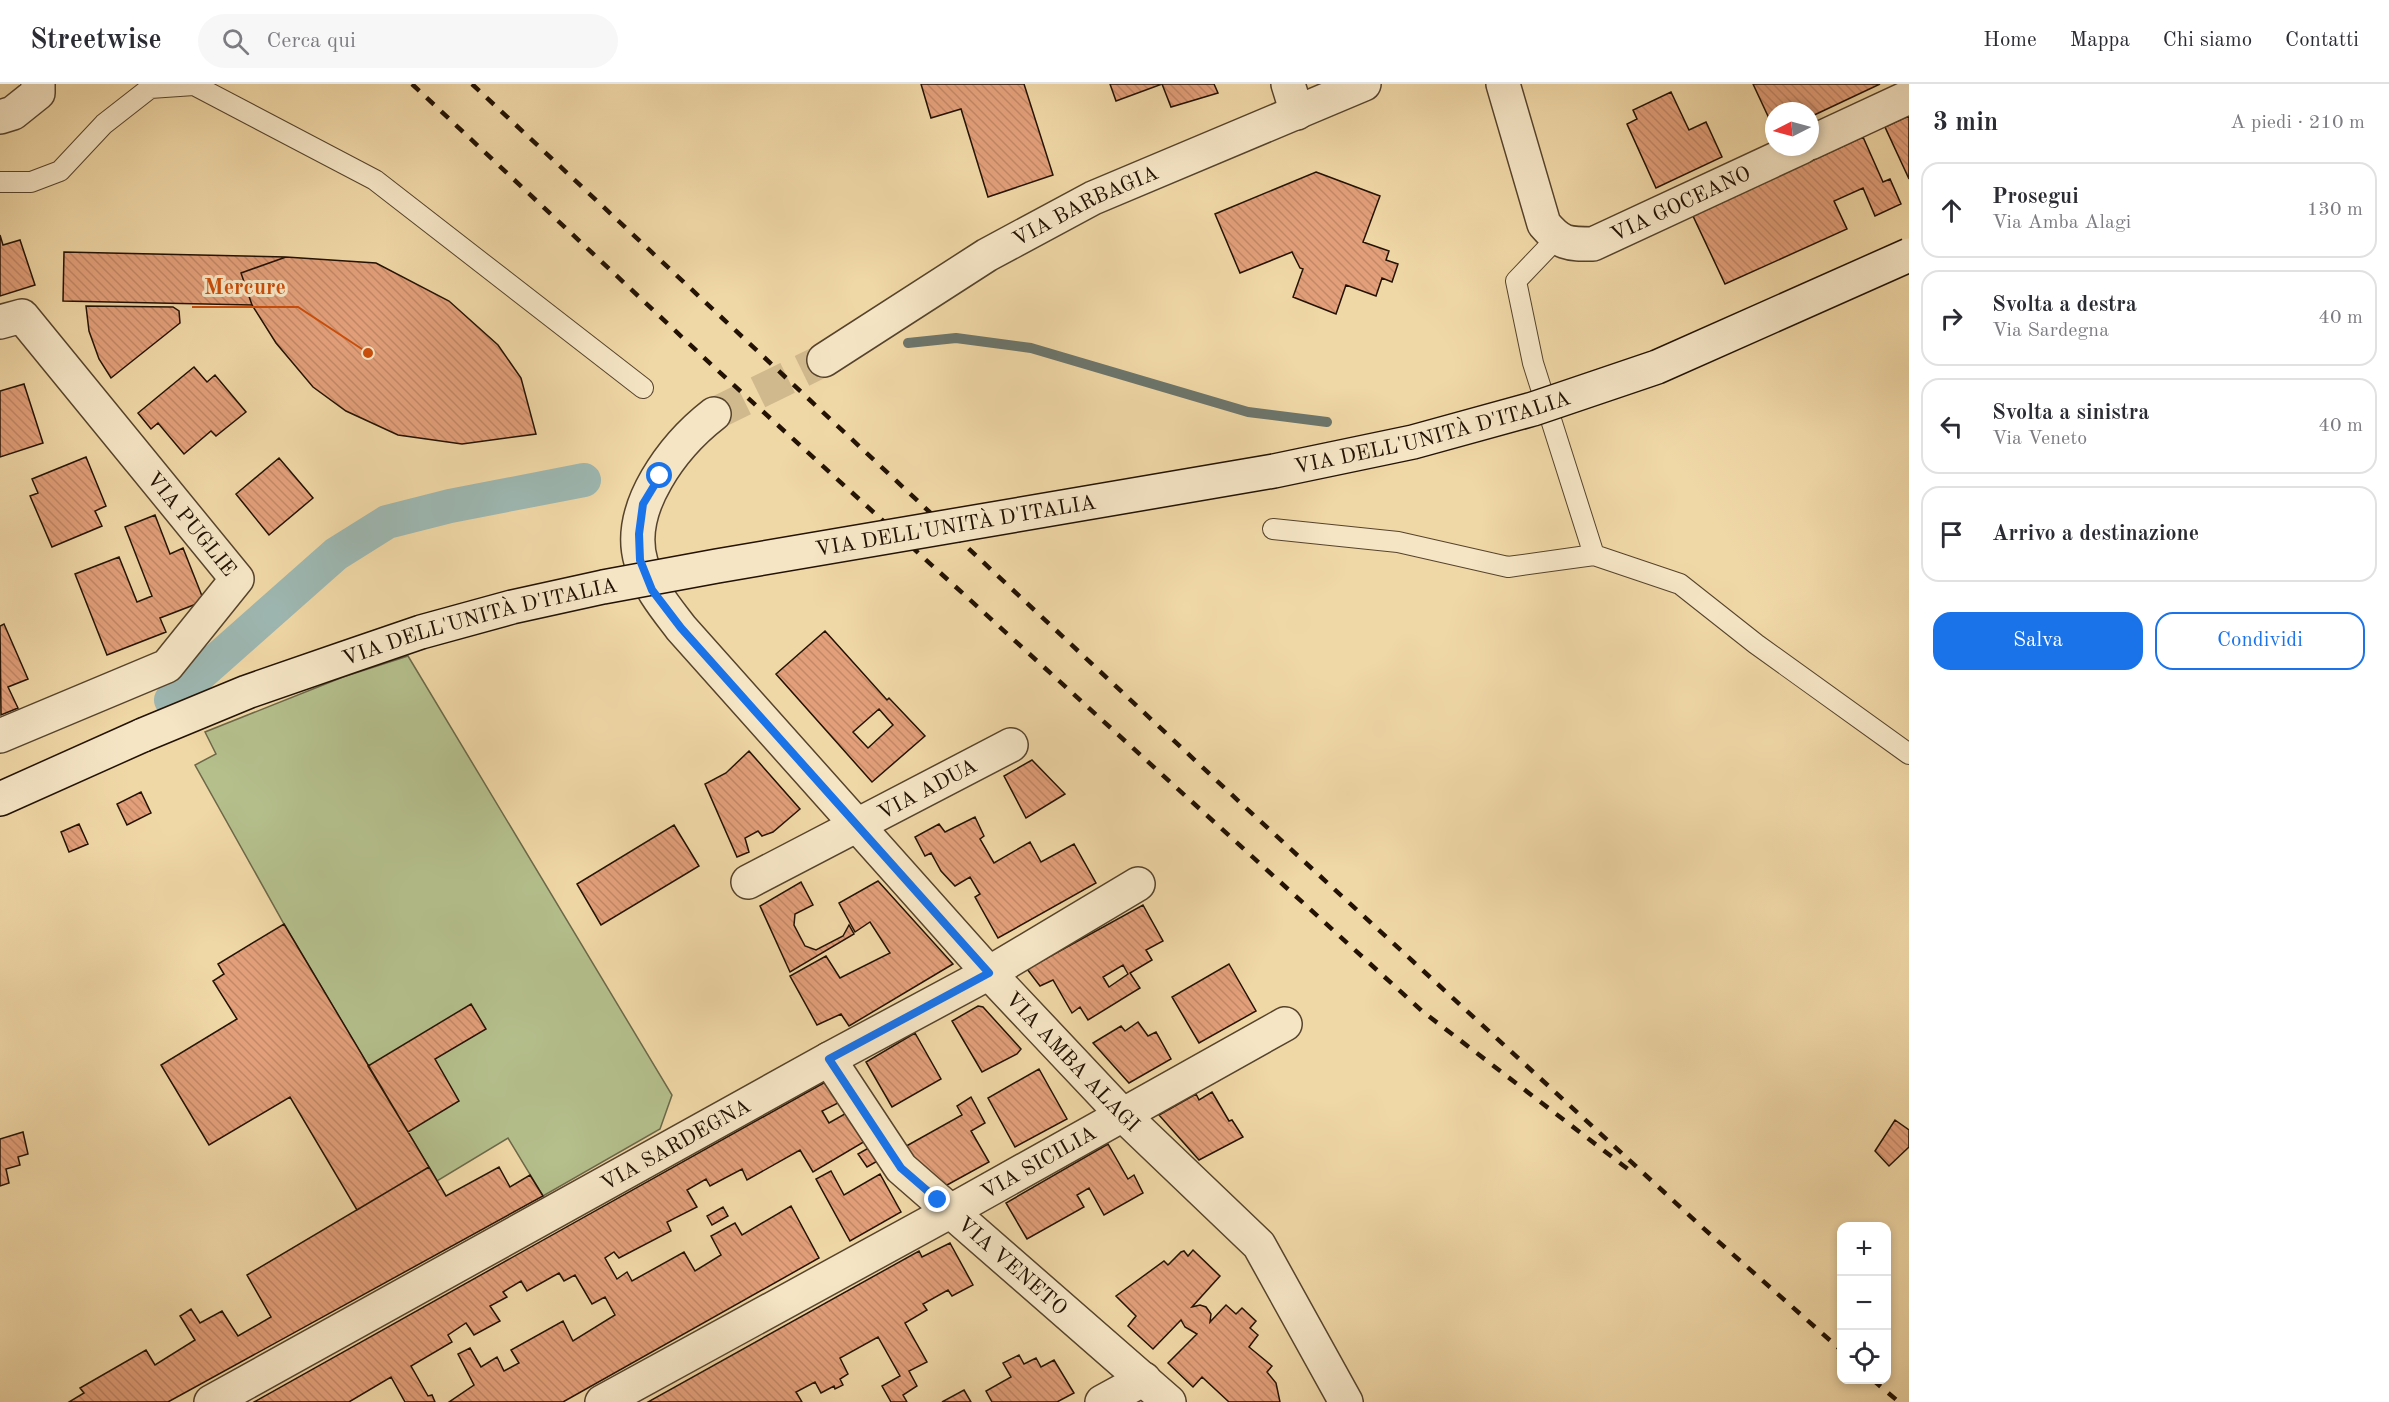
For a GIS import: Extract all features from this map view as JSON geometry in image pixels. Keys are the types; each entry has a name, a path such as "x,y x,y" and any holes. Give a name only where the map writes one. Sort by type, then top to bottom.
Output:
{"street":[{"name":"VIA BARBAGIA","path":"824,360 987,255 1093,198 1292,99 1364,84"},
{"path":"1503,84 1544,224 1556,239"},
{"path":"0,117 13,112 42,87"},
{"path":"1819,139 1909,97"},
{"name":"VIA GOCEANO","path":"1556,239 1570,244 1593,244 1783,156"},
{"name":"VIA DELL'UNITÀ D'ITALIA","path":"0,799 143,735 248,692 421,632 512,607 648,578 1262,473 1413,442 1533,409 1657,367 1909,255"},
{"name":"VIA PUGLIE","path":"0,322 22,316 237,579 167,666 0,736"},
{"name":"VIA AMBA ALAGI","path":"714,414 694,430 676,450 643,504 639,534 640,560 652,590 681,628 989,973 1122,1114 1259,1245 1346,1402"},
{"name":"VIA ADUA","path":"748,882 1011,745"},
{"name":"VIA SARDEGNA","path":"211,1402 829,1059 989,973 1138,884"},
{"name":"VIA SICILIA","path":"602,1402 951,1211 1285,1024"},
{"name":"VIA VENETO","path":"829,1059 901,1168 1169,1402"},
{"path":"1102,1402 1144,1378"}],"lane":[{"path":"0,182 31,182 60,171 104,124 150,88 194,85 375,180 642,387"},
{"path":"1556,239 1516,280 1533,363 1594,555"},
{"path":"1273,529 1398,542 1508,567 1594,555 1680,584 1756,644 1909,754"}],"green space":[{"path":"408,656 672,1095 660,1129 543,1196 508,1138 437,1181 284,924 195,765 216,754 205,732 343,677"}],"building":[{"path":"921,84 1024,84 1053,175 988,197 961,109 931,118"},
{"path":"1110,84 1162,84 1116,101"},
{"path":"1162,84 1214,84 1218,93 1171,107"},
{"path":"1753,84 1880,84 1819,113 1819,102 1765,102 1765,110"},
{"path":"1671,92 1689,130 1706,122 1722,157 1656,188 1627,124 1637,119 1633,110"},
{"path":"1909,116 1909,179 1885,127"},
{"path":"1863,137 1883,182 1890,179 1901,204 1875,216 1863,188 1834,201 1847,229 1725,284 1693,216"},
{"path":"1316,172 1380,196 1363,242 1389,251 1386,260 1398,264 1392,282 1382,278 1376,296 1346,285 1336,314 1293,297 1303,269 1300,268 1292,252 1240,273 1215,214"},
{"path":"0,235 3,245 20,240 35,285 0,296"},
{"path":"64,252 286,257 241,273 252,305 63,301"},
{"path":"286,257 376,263 449,301 498,345 521,378 536,434 462,444 398,435 346,411 313,387 276,343 252,305 241,273"},
{"path":"86,306 173,307 179,311 180,323 111,378 99,359 89,331"},
{"path":"194,367 207,382 215,375 246,412 216,436 211,431 184,454 158,423 151,429 138,413"},
{"path":"24,384 43,443 0,457 0,391"},
{"path":"86,457 106,506 95,511 102,526 52,547 30,496 38,493 32,479"},
{"path":"279,458 313,498 269,535 236,494"},
{"path":"155,515 170,554 183,548 204,601 160,618 166,632 107,655 75,574 119,557 137,602 152,596 125,527"},
{"path":"4,624 28,679 8,687 18,708 1,715 0,626"},
{"path":"825,631 887,700 889,698 925,736 872,782 776,674","holes":["879,709 893,725 868,748 853,732"]},
{"path":"749,751 800,809 773,832 762,836 758,831 745,838 749,852 737,857 705,784 726,773"},
{"path":"1032,760 1065,794 1026,818 1004,776"},
{"path":"141,792 151,813 127,825 117,804"},
{"path":"975,817 984,836 980,839 994,863 1030,842 1041,862 1074,844 1096,883 998,938 975,897 980,894 970,877 955,886 941,871 931,853 925,856 915,837 939,824 945,832"},
{"path":"79,824 88,844 69,852 61,832"},
{"path":"674,825 699,866 601,925 577,884"},
{"path":"878,881 953,964 849,1026 841,1014 817,1025 790,976 826,956 840,978 890,953 870,922 855,932 839,903"},
{"path":"801,882 813,905 795,914 794,925 805,946 816,950 843,936 849,925 854,934 790,972 760,906"},
{"path":"1143,905 1163,941 1146,950 1152,960 1130,973 1140,988 1088,1020 1080,1007 1072,1013 1053,980 1040,986 1027,969","holes":["1123,965 1128,974 1109,987 1103,977"]},
{"path":"284,924 429,1167 357,1210 290,1097 209,1145 161,1065 237,1019 213,981 224,974 218,964"},
{"path":"1229,964 1256,1011 1199,1043 1172,997"},
{"path":"471,1004 486,1029 435,1059 459,1101 408,1132 368,1066"},
{"path":"978,1006 983,1007 1021,1049 1017,1054 982,1072 952,1021"},
{"path":"1138,1022 1148,1036 1156,1032 1171,1059 1129,1083 1093,1043 1121,1026 1125,1031"},
{"path":"915,1033 941,1079 892,1107 866,1062"},
{"path":"1039,1069 1067,1119 1015,1147 988,1098"},
{"path":"829,1080 842,1101 822,1111 829,1123 850,1111 867,1140 813,1172 800,1150 747,1180 742,1169 710,1186 706,1179 687,1190 697,1207 667,1222 671,1231 619,1258 614,1252 605,1258 617,1279 627,1272 632,1281 684,1252 695,1271 721,1255 711,1236 735,1223 742,1235 791,1206 819,1258 563,1402 449,1402 474,1385 458,1354 470,1348 481,1367 497,1357 504,1371 519,1363 511,1350 563,1321 573,1341 615,1315 605,1297 592,1304 575,1275 564,1281 559,1273 527,1291 521,1281 503,1292 507,1297 490,1306 500,1321 474,1335 466,1323 448,1335 452,1342 411,1366 428,1396 432,1395 435,1402 405,1402 391,1377 349,1402 254,1402"},
{"path":"1212,1092 1229,1121 1232,1120 1243,1137 1199,1160 1159,1115 1196,1094 1199,1100"},
{"path":"971,1097 985,1123 971,1131 989,1162 938,1190 901,1149 962,1115 957,1106"},
{"path":"1895,1120 1909,1130 1909,1147 1889,1166 1875,1151"},
{"path":"23,1132 28,1154 18,1157 20,1165 6,1169 9,1183 0,1186 0,1139"},
{"path":"1108,1144 1128,1179 1134,1175 1143,1193 1104,1215 1089,1188 1077,1195 1084,1207 1027,1239 1006,1203"},
{"path":"872,1146 881,1159 867,1167 858,1154"},
{"path":"429,1167 446,1196 499,1167 510,1187 530,1175 543,1196 168,1402 69,1402 84,1393 80,1388 146,1350 155,1365 195,1340 180,1316 191,1309 200,1323 222,1311 238,1336 271,1317 247,1275"},
{"path":"831,1171 844,1195 880,1174 901,1212 850,1241 816,1179"},
{"path":"723,1207 728,1216 712,1225 707,1216"},
{"path":"950,1243 973,1285 952,1296 948,1290 923,1304 927,1310 905,1323 927,1362 909,1371 917,1386 903,1395 907,1402 891,1402 882,1386 900,1376 878,1337 840,1358 848,1374 840,1379 843,1385 835,1389 834,1386 821,1393 815,1382 796,1392 802,1402 648,1402 919,1251 922,1257"},
{"path":"1193,1250 1220,1276 1192,1307 1200,1305 1206,1307 1211,1314 1210,1322 1226,1305 1236,1314 1242,1308 1256,1321 1250,1328 1258,1335 1249,1347 1272,1366 1267,1372 1276,1383 1280,1402 1229,1402 1202,1377 1193,1387 1168,1363 1197,1334 1185,1327 1181,1320 1153,1349 1128,1326 1136,1316 1116,1296 1164,1261 1168,1265 1181,1252 1184,1251 1188,1256"},
{"path":"1019,1355 1024,1364 1036,1358 1041,1367 1054,1360 1074,1393 1057,1402 992,1402 986,1391 1011,1377 1003,1363"},
{"path":"964,1390 971,1402 942,1402"}],"waterway":[{"path":"908,343 956,338 1031,348 1248,412 1327,422"},
{"path":"171,700 336,554 387,522 450,506 584,480"}],"tunnel":[{"path":"714,414 824,360"}],"railway":[{"path":"412,84 715,368 1422,1011 1633,1173"},
{"path":"472,84 1246,808 1702,1227 1837,1347"},
{"path":"1878,1384 1899,1402"}],"place":[{"name":"Mercure","path":"368,353"}],"route":[{"path":"660,476 643,504 639,534 640,560 652,590 681,628 989,973 829,1059 901,1168 938,1200"}]}
